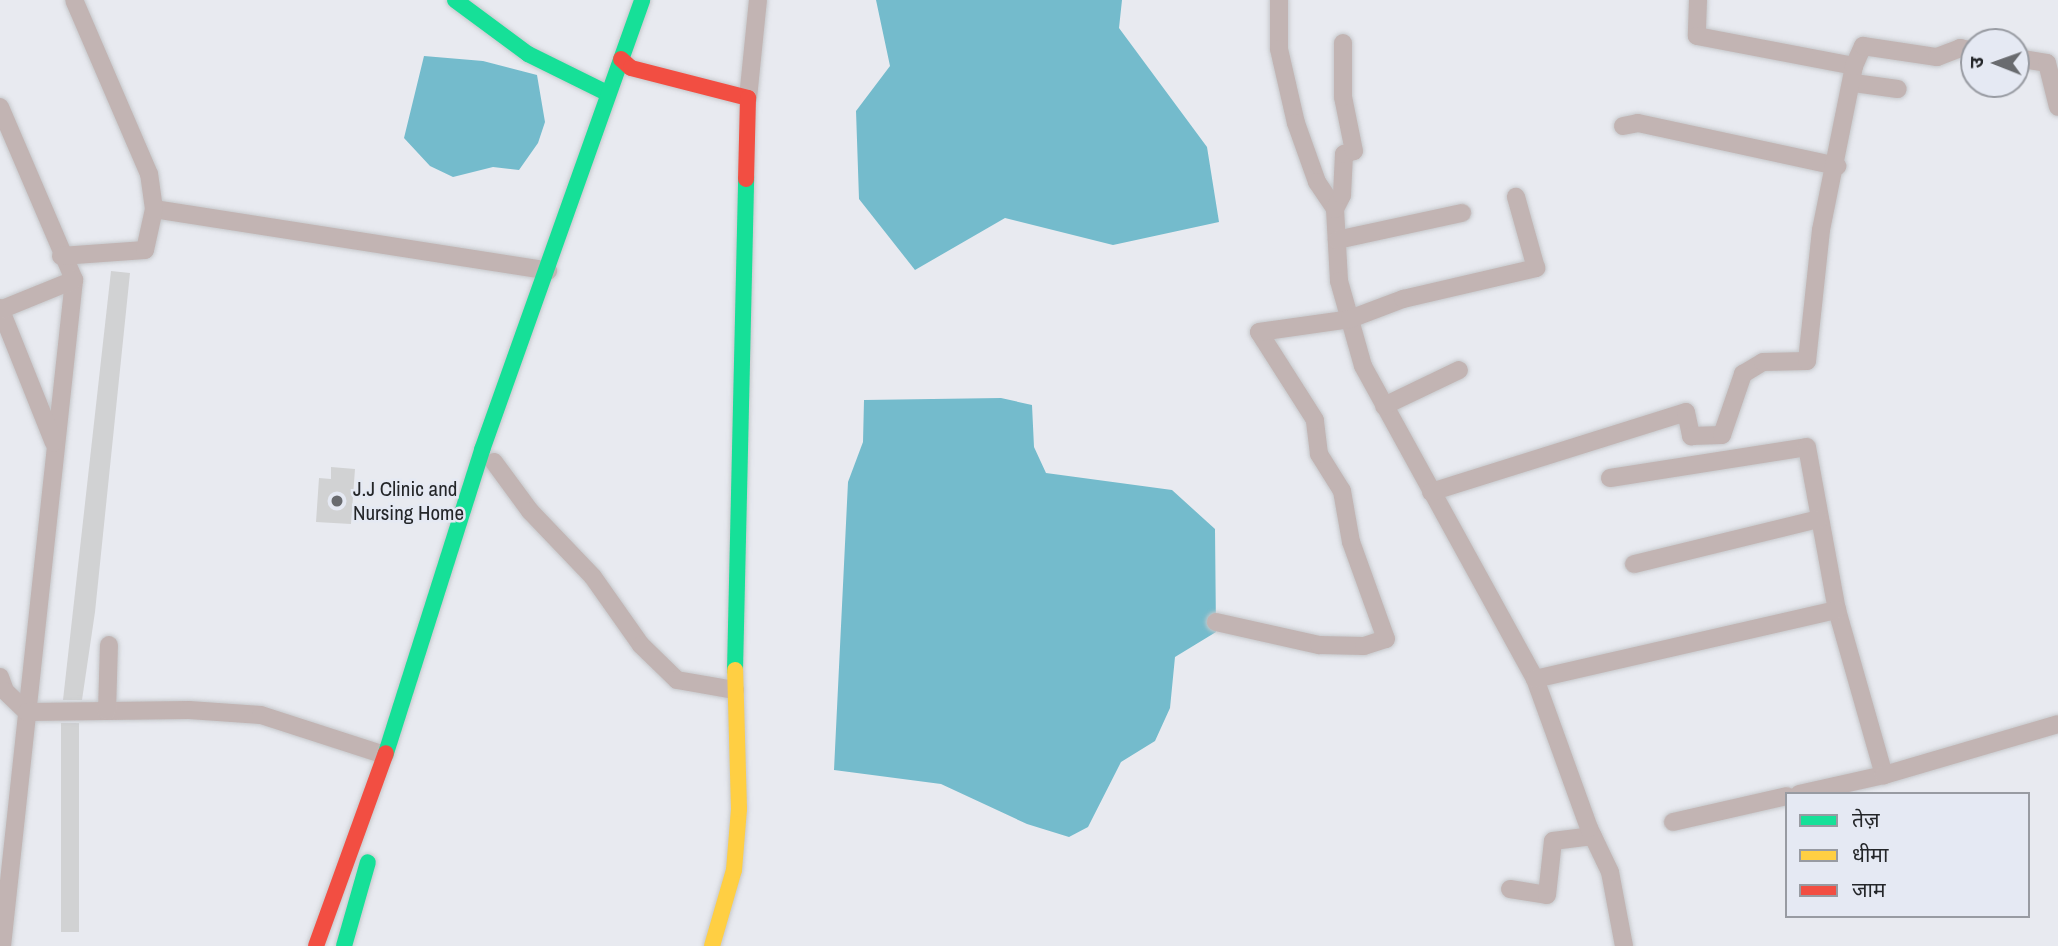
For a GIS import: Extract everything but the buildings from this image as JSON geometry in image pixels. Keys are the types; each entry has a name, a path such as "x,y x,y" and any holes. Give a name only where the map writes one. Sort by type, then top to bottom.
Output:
{"main road":[{"path":"455,0 528,54 607,93"},
{"path":"344,946 434,636 626,63 642,0"},
{"path":"316,946 385,755 473,476 548,271 607,93 626,63 654,0"},
{"path":"626,63 748,98 735,690 739,808 735,858 712,946"}],"street":[{"path":"61,256 145,250 153,209 149,174 75,0"},
{"path":"748,98 758,0"},
{"path":"1279,0 1279,49 1296,123 1317,182 1335,209 1339,281 1363,366 1535,679 1593,836 1610,872 1623,946"},
{"path":"1698,0 1697,36 1854,75 1898,89"},
{"path":"1335,209 1342,195 1344,154 1354,151 1343,97 1343,43"},
{"path":"1431,492 1686,411 1691,436 1722,435 1742,373 1763,362 1807,361 1821,230 1837,166 1854,75 1863,46 1937,57 1960,48"},
{"path":"2030,60 2047,63 2058,107"},
{"path":"0,107 61,256 75,279 2,946"},
{"path":"1623,126 1638,123 1837,166"},
{"path":"1216,622 1319,645 1364,646 1385,639 1351,541 1342,491 1319,454 1315,420 1259,332 1350,318 1403,299 1536,268 1516,197"},
{"path":"153,209 548,271"},
{"path":"1337,240 1462,213"},
{"path":"56,447 0,309 75,279"},
{"path":"1384,406 1459,370"},
{"path":"1610,478 1807,447 1837,610 1884,775"},
{"path":"494,462 530,511 593,577 641,645 677,680 735,690"},
{"path":"1634,565 1819,519"},
{"path":"1535,679 1837,610"},
{"path":"107,711 109,645"},
{"path":"0,677 5,691 27,712 261,715 385,755"},
{"path":"1807,792 1884,775 2058,724"},
{"path":"1673,822 1785,796"},
{"path":"1510,889 1547,895 1553,841 1593,836"}],"water":[{"path":"876,0 1122,0 1119,28 1207,147 1219,222 1113,245 1005,218 915,270 859,199 856,111 890,66"},
{"path":"424,56 483,61 537,75 545,122 538,143 519,170 493,167 453,177 430,166 404,138"},
{"path":"1001,398 1032,405 1034,447 1046,473 1172,490 1215,529 1216,632 1175,657 1170,708 1155,741 1121,762 1088,827 1069,837 1027,824 941,784 834,770 848,482 863,442 864,400"}],"traffic: fast":[{"path":"455,0 528,54 607,93"},
{"path":"386,753 482,450 642,0"},
{"path":"735,670 746,179"},
{"path":"344,946 368,862"}],"traffic: slow":[{"path":"712,946 734,870 739,809 735,670"}],"traffic: jam":[{"path":"621,59 631,68 748,98 746,179"},
{"path":"316,946 386,753"}],"place":[{"name":"J.J Clinic and Nursing Home","path":"337,501"}]}
